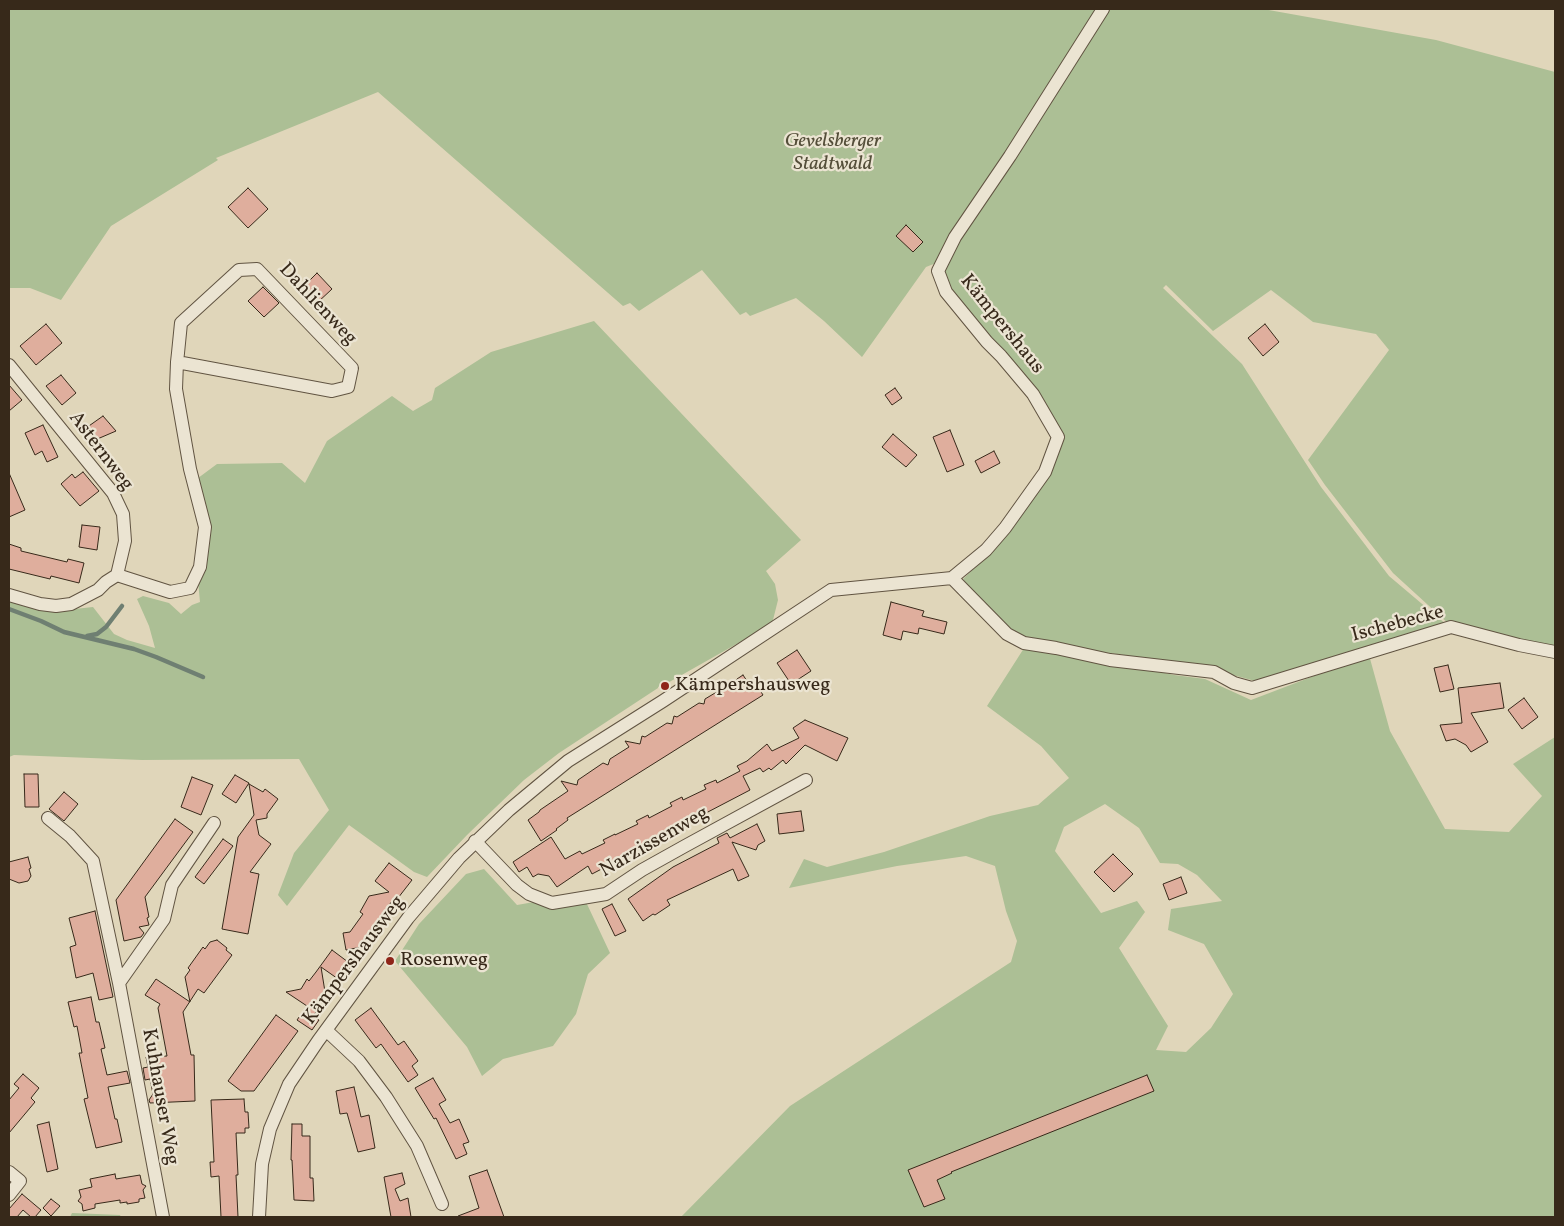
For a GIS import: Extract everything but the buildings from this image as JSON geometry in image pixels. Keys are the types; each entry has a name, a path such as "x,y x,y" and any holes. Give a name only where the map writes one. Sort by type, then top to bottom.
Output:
{"street":[{"name":"Kämpershaus","path":"952,578 986,550 1005,528 1045,472 1058,437 1033,394 946,292 938,271 955,237 1010,156 1103,9"},
{"name":"Dahlienweg","path":"117,575 170,592 190,588 200,567 205,527 190,469 176,389 177,362 182,323 239,270 257,268 352,368 348,387 332,391 177,362"},
{"name":"Asternweg","path":"9,365 113,493 123,514 125,541 117,575"},
{"path":"9,595 40,604 56,606 71,604 98,590 117,575"},
{"name":"Ischebecke","path":"952,578 1008,634 1024,643 1110,660 1214,672 1234,683 1252,688 1451,627 1519,645 1555,652"},
{"name":"Kämpershausweg","path":"259,1217 262,1164 270,1129 289,1084 408,918 476,841 534,788 568,761 831,590 952,578"},
{"name":"Narzissenweg","path":"476,841 517,885 529,894 552,903 606,894 676,850 806,780"},
{"name":"Kuhhauser Weg","path":"48,818 70,836 93,861 119,983 162,1217"},
{"path":"119,983 164,919 172,884 214,823"},
{"path":"327,1031 358,1061 386,1097 417,1146 442,1204"},
{"path":"9,1172 20,1181 9,1195"}],"green space":[{"name":"Gevelsberger Stadtwald","path":"9,9 1263,9 1436,40 1555,72 1555,650 1451,626 1393,573 1308,460 1389,350 1376,334 1313,322 1271,290 1213,331 1166,285 1163,288 1242,364 1321,487 1389,576 1447,625 1255,681 1196,665 1026,640 1008,630 975,596 963,579 991,552 1063,435 949,291 936,263 926,267 862,357 824,321 796,298 750,316 746,312 740,315 702,270 639,311 630,303 623,306 378,92 216,158 218,160 111,226 61,300 30,288 9,288"},
{"path":"594,321 801,540 766,571 775,584 778,600 772,624 658,687 559,753 524,780 427,877 414,872 349,825 287,906 278,895 294,853 329,810 299,759 142,760 14,755 9,757 9,600 56,611 93,607 114,634 155,648 149,626 137,599 143,596 169,603 181,614 192,605 200,602 198,581 203,539 190,484 217,464 282,463 305,483 327,441 392,396 413,411 432,400 435,388 491,352"},
{"path":"1026,645 1174,675 1205,679 1251,700 1369,655 1390,731 1445,829 1509,832 1542,796 1513,764 1555,737 1555,1217 681,1217 790,1106 1011,962 1017,941 1006,911 995,866 966,856 897,866 789,888 804,859 827,867 884,852 990,816 1038,805 1069,778 1041,746 987,706","holes":["1105,804 1139,828 1160,863 1178,864 1197,875 1222,901 1171,909 1168,930 1204,944 1233,994 1211,1028 1186,1052 1156,1050 1168,1026 1119,948 1145,912 1137,901 1101,913 1055,851 1064,827"]},
{"path":"484,869 517,905 534,902 586,902 610,953 588,974 576,1014 553,1046 503,1059 482,1076 467,1047 395,961 419,924 466,874"},
{"path":"72,1213 120,1215 121,1217 70,1217"}],"waterway":[{"path":"87,636 97,634 106,627 122,606"},
{"path":"9,609 64,632 134,649 203,677"}],"place":[{"name":"Kämpershausweg","path":"665,686"},
{"name":"Rosenweg","path":"390,961"}]}
